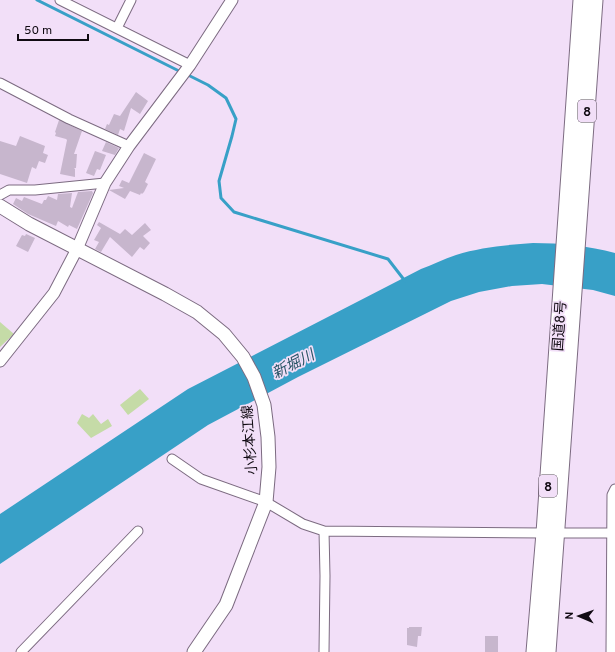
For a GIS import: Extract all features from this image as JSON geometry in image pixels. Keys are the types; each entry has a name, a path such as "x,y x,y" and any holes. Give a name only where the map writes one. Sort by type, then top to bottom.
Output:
{"highway":[{"name":"国道8号","path":"548,652 551,533 572,222 581,0"},
{"name":"国道8号","path":"572,222 595,0"},
{"name":"国道8号","path":"534,652 551,533"}],"main road":[{"name":"小杉本江線","path":"0,206 29,224 198,312 224,334 244,357 254,377 262,399 268,437 269,467 266,502 226,605 194,652"}],"street":[{"path":"60,0 190,65"},
{"path":"117,28 131,0"},
{"path":"0,362 54,293 77,249 105,183 129,146 190,65 232,0"},
{"path":"0,83 69,119 129,146"},
{"path":"0,195 9,190 35,190 105,183"},
{"path":"172,459 201,479 266,502 303,524 324,532 612,533"},
{"path":"611,652 612,495 615,489"},
{"path":"21,652 138,531"},
{"path":"324,532 324,652"}],"green space":[{"path":"0,322 14,334 0,347"},
{"path":"140,389 149,399 128,415 120,405"},
{"path":"82,414 89,418 93,414 101,424 108,419 112,426 91,438 77,423"}],"water":[{"name":"新堀川","path":"533,243 574,245 615,253 615,296 593,290 542,284 512,286 479,292 451,301 298,377 208,425 0,564 0,514 188,389 421,269 456,255 475,250"}],"building":[{"path":"136,92 148,101 140,114 131,108 124,131 120,129 118,135 105,129 107,124 109,125 114,114 120,116"},
{"path":"59,120 82,131 74,154 77,154 76,168 74,168 75,177 60,174 67,140 55,136"},
{"path":"20,136 45,146 43,153 48,155 45,163 39,161 36,169 32,167 27,183 0,174 0,141 16,146"},
{"path":"106,142 119,148 115,155 102,151"},
{"path":"95,151 106,155 100,170 97,169 94,176 86,173"},
{"path":"144,153 156,159 145,182 148,184 144,192 140,195 130,191 125,199 109,190 124,188 119,186 122,180 129,183"},
{"path":"92,191 93,193 77,229 69,225 68,227 58,221 56,226 28,214 13,204 16,198 22,201 24,197 42,204 48,196 57,200 58,194 72,193 70,207 72,208 78,192"},
{"path":"99,222 120,234 125,229 132,235 145,223 151,230 143,236 150,243 144,250 140,247 132,257 110,237 101,252 95,249 99,242 94,240 101,228 97,225"},
{"path":"26,234 35,238 28,252 16,246 22,235 25,236"},
{"path":"422,627 421,636 418,636 417,647 407,645 407,628"},
{"path":"485,636 498,636 498,652 485,652"}],"waterway":[{"path":"37,0 181,72"},
{"path":"186,74 208,85 226,98 236,119 219,181 221,198 234,212 388,259 405,281"}]}
